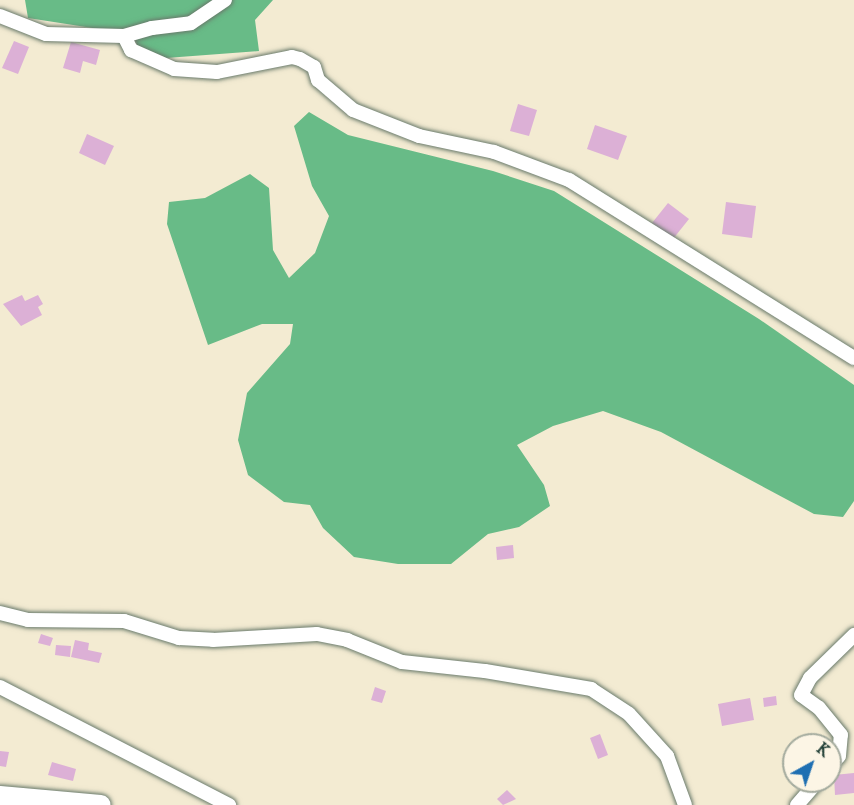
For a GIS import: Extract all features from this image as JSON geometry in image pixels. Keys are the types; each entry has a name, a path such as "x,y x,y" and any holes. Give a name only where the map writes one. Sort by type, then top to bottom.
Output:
{"street":[{"path":"0,16 46,34 124,36 152,28 191,23 225,0"},
{"path":"124,36 131,50 174,69 217,72 291,57 300,58 314,67 318,80 353,110 419,136 494,152 569,180 854,358"},
{"path":"0,613 28,620 124,621 179,638 213,640 317,634 347,640 402,662 507,674 591,690 629,714 667,756 686,805"},
{"path":"839,733 819,708 801,695 810,678 854,635"},
{"path":"0,687 229,805"},
{"path":"797,805 808,793"},
{"path":"0,796 101,805"}],"green space":[{"path":"25,0 273,0 255,20 259,51 166,58 138,49 133,28 112,31 28,18"},
{"path":"309,112 348,135 493,171 554,191 759,319 854,385 854,501 843,517 814,514 661,432 603,411 553,426 517,445 544,485 550,506 519,527 488,534 451,564 398,564 354,557 323,528 310,505 284,502 248,475 238,440 247,393 290,344 293,324 262,324 208,345 167,224 169,202 205,198 250,174 269,188 273,250 289,278 315,253 329,216 312,186 294,126"}],"building":[{"path":"14,41 29,47 18,74 2,68"},
{"path":"71,42 100,50 96,65 83,61 80,73 63,68"},
{"path":"518,104 537,110 529,136 510,131"},
{"path":"595,125 627,136 618,160 587,149"},
{"path":"87,134 114,146 105,165 79,153"},
{"path":"726,202 756,206 752,238 722,234"},
{"path":"668,203 689,219 673,239 652,223"},
{"path":"22,295 25,301 38,295 43,304 38,307 42,315 21,326 3,304"},
{"path":"513,545 514,558 497,560 496,547"},
{"path":"41,634 53,638 50,646 38,643"},
{"path":"75,640 89,643 88,650 102,653 99,663 71,657"},
{"path":"56,645 71,646 70,657 55,655"},
{"path":"375,687 386,691 382,703 371,700"},
{"path":"776,696 777,705 764,707 763,698"},
{"path":"750,698 754,720 722,726 718,704"},
{"path":"600,734 608,755 598,759 590,738"},
{"path":"0,751 9,752 6,767 0,766"},
{"path":"52,762 76,769 73,781 48,775"},
{"path":"854,773 854,793 835,795 835,793 842,793 842,774"},
{"path":"507,790 516,799 503,805 497,799"}]}
